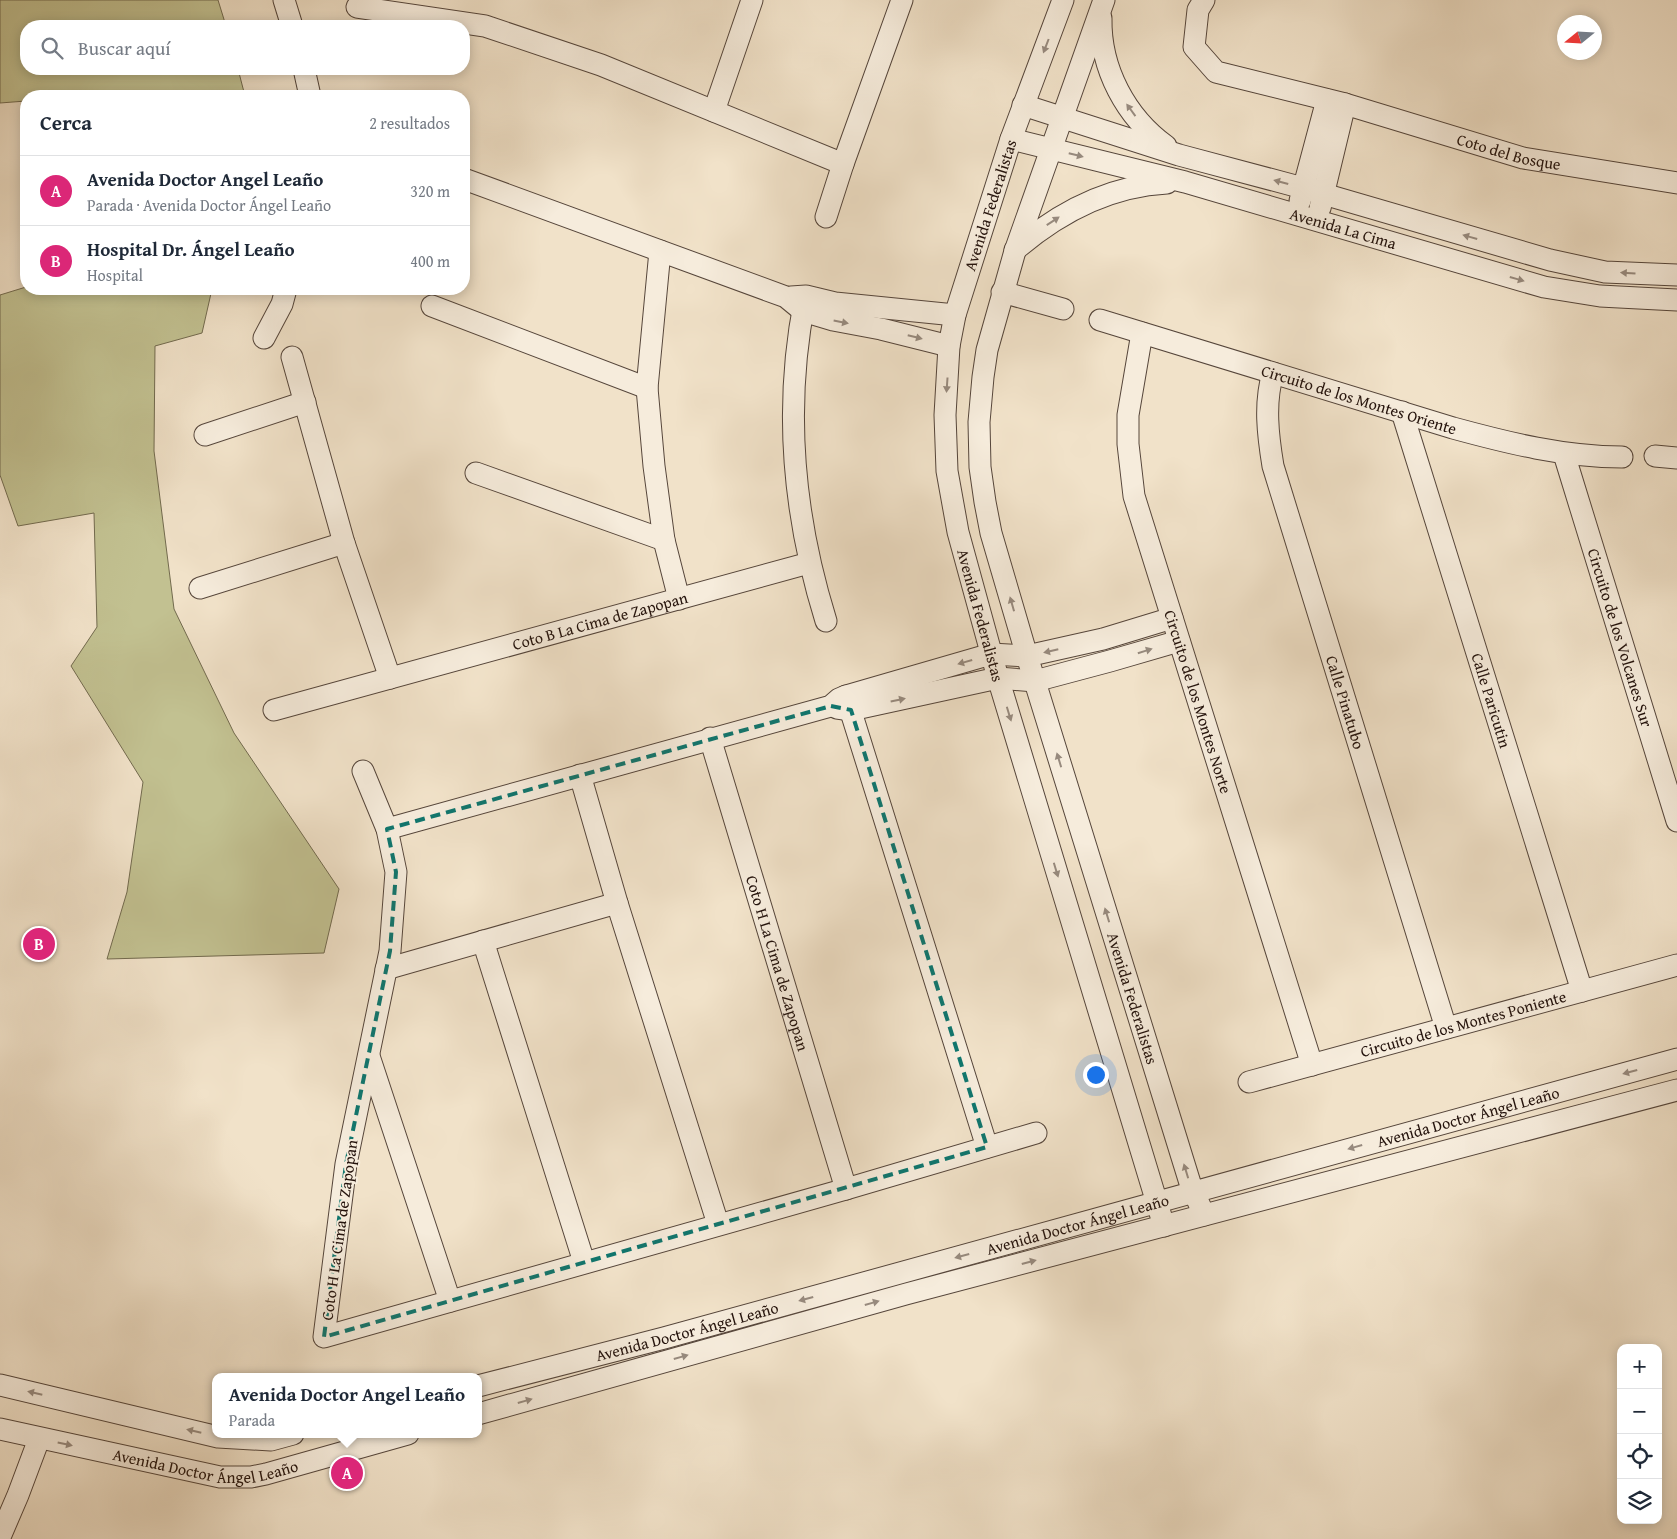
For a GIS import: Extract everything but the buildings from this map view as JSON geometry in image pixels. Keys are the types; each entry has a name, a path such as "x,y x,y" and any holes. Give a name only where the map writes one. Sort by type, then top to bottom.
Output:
{"street":[{"path":"284,0 290,20"},
{"path":"714,111 752,0"},
{"path":"826,217 902,0"},
{"name":"Avenida Federalistas","path":"1063,0 1011,139 955,315 949,346 945,415 947,471 958,532 991,654 1164,1226"},
{"name":"Coto del Bosque","path":"1204,0 1198,10 1194,47 1216,72 1336,102 1523,158 1677,184"},
{"path":"1103,3 1102,43 1106,61 1120,95 1151,135 1179,154"},
{"name":"Avenida Federalistas","path":"1103,3 1014,251 1002,292 987,350 983,377 979,422 980,467 991,532 1027,656 1193,1193 1204,1215"},
{"path":"358,7 445,20"},
{"path":"470,24 485,26 601,65 843,164"},
{"path":"305,75 309,90"},
{"path":"1316,221 1313,191 1336,102"},
{"name":"Avenida La Cima","path":"1023,105 1179,154 1550,260 1604,272 1677,275"},
{"name":"Avenida La Cima","path":"1011,139 1185,182 1544,288 1600,296 1677,300"},
{"path":"470,181 798,302 833,320 881,329 949,346"},
{"path":"1014,251 1049,223 1088,201 1136,187 1185,182"},
{"path":"1296,214 1313,191"},
{"path":"660,251 647,388 654,466 664,540 679,599"},
{"path":"1002,292 1063,309"},
{"path":"264,338 282,304 284,295"},
{"path":"798,302 835,303 955,315"},
{"path":"798,302 793,437 799,505 809,563 826,622"},
{"path":"432,306 647,388"},
{"name":"Circuito de los Montes Oriente","path":"1100,320 1500,441 1564,454 1622,457"},
{"name":"Circuito de los Montes Norte","path":"1142,333 1128,415 1130,474 1134,496 1312,1065"},
{"path":"292,356 344,543 390,678"},
{"name":"Calle Pinatubo","path":"1273,373 1268,405 1268,437 1273,466 1446,1028"},
{"path":"205,434 305,402"},
{"name":"Calle Paricutin","path":"1402,412 1582,991"},
{"name":"Circuito de los Volcanes Sur","path":"1564,454 1677,821"},
{"path":"1655,456 1677,458"},
{"path":"476,473 664,540"},
{"path":"200,588 344,543"},
{"name":"Coto B La Cima de Zapopan","path":"274,710 809,563"},
{"path":"387,829 710,738 843,704 991,654 1027,656 1087,642 1172,618"},
{"path":"843,704 998,678 1035,680 1179,641"},
{"path":"1087,642 1095,665"},
{"path":"843,704 987,1147"},
{"name":"Coto H La Cima de Zapopan","path":"710,738 846,1189"},
{"name":"Coto H La Cima de Zapopan","path":"363,771 387,829 396,872 390,951 346,1164 324,1336 846,1189 1036,1133"},
{"path":"580,775 617,903 718,1224"},
{"path":"386,969 617,903"},
{"path":"484,941 584,1262"},
{"name":"Circuito de los Montes Poniente","path":"1249,1082 1677,965"},
{"name":"Coto H La Cima de Zapopan","path":"369,1054 450,1301"},
{"name":"Avenida Doctor Ángel Leaño","path":"482,1385 664,1338 1677,1059"},
{"name":"Avenida Doctor Ángel Leaño","path":"482,1413 906,1294 1677,1090"},
{"path":"1411,1132 1419,1158"},
{"name":"Avenida Doctor Ángel Leaño","path":"0,1385 212,1436"},
{"name":"Avenida Doctor Ángel Leaño","path":"1,1432 39,1438 220,1477 251,1477 394,1438"},
{"path":"0,1537 39,1438"},
{"name":"Avenida Doctor Ángel Leaño","path":"236,1438 271,1440 278,1438"}],"highlighted area":[{"path":"831,706 851,710 987,1147 324,1337 346,1164 390,951 396,872 387,829"}],"shaded area":[{"path":"0,0 218,0 224,20 20,20 20,75 240,75 243,90 20,90 20,101 0,103"},
{"path":"20,289 20,295 211,295 202,333 155,346 154,451 174,609 234,733 339,889 324,953 107,959 127,892 143,782 71,666 97,627 94,513 18,526 0,475 0,295"}],"place":[{"name":"Hospital Dr. Ángel Leaño","path":"39,944"},
{"name":"Avenida Doctor Angel Leaño","path":"347,1473"}]}
